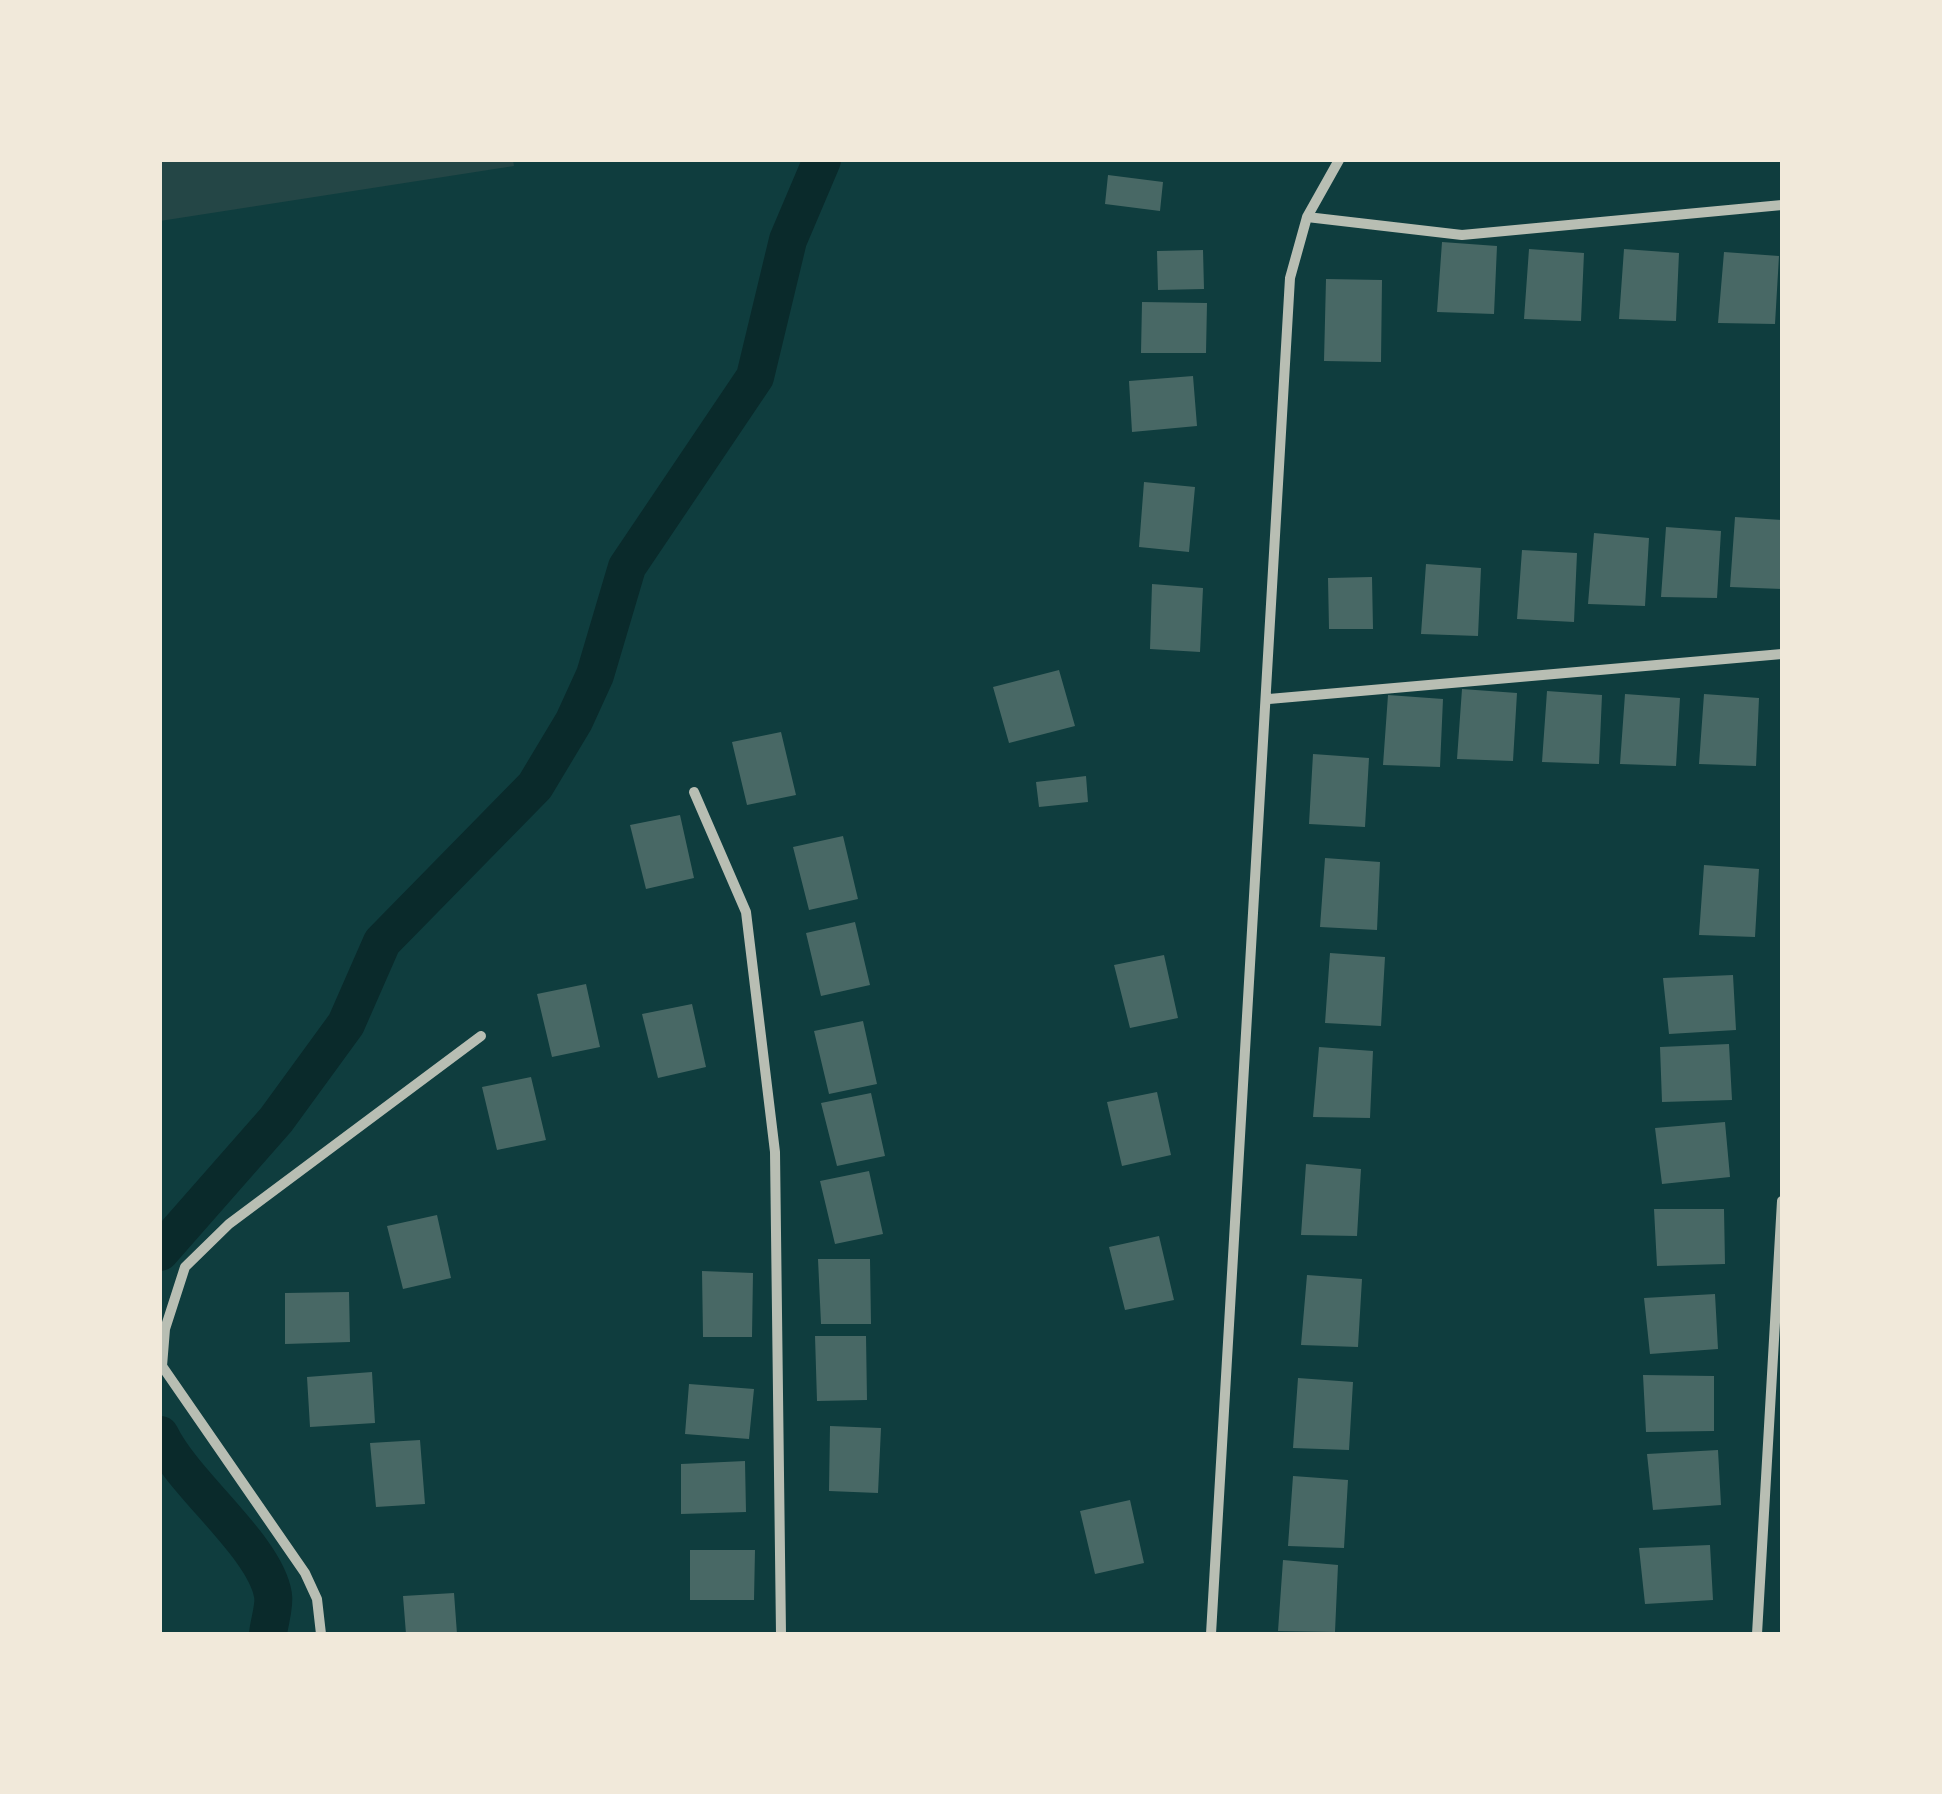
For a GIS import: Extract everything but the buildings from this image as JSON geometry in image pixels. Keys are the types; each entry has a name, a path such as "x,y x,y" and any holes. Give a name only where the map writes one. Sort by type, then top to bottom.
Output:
{"street":[{"path":"1212,1634 1269,699 1290,278 1307,217 1340,160"},
{"path":"1307,217 1462,234 1782,205"},
{"path":"1269,699 1782,654"},
{"path":"694,792 746,912 776,1152 781,1634"},
{"path":"322,1634 318,1600 305,1573 162,1366 165,1329 185,1266 229,1224 481,1036"},
{"path":"1757,1634 1782,1202"}],"shaded area":[{"path":"160,160 513,160 514,166 160,221"}],"waterway":[{"path":"160,1252 276,1120 346,1024 382,942 535,786 574,721 595,675 627,567 755,377 788,240 822,160"},
{"path":"160,1435 267,1576 273,1595 268,1634"}]}
